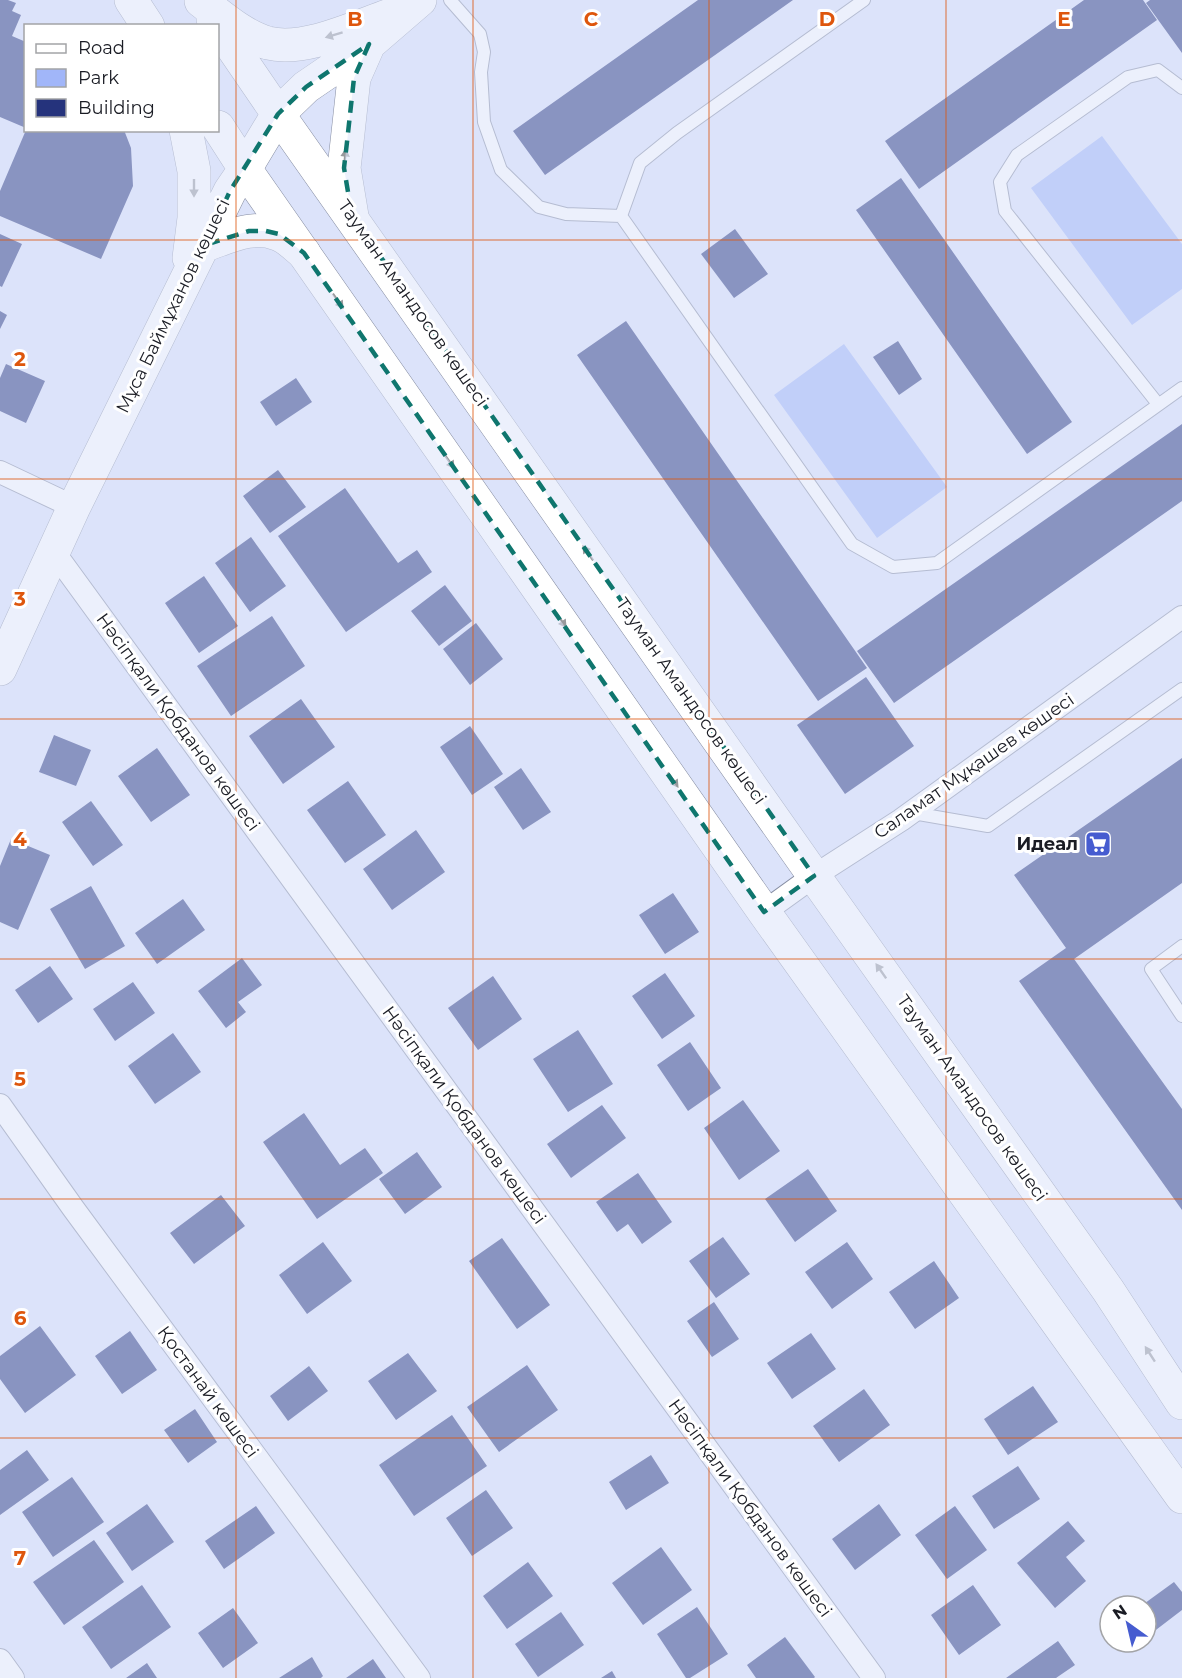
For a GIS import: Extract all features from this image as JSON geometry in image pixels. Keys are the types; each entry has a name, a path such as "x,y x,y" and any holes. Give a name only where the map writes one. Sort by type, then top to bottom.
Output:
{"main road":[{"path":"131,0 147,24"},
{"path":"201,1 240,30 269,43 301,44 332,36 414,4"},
{"name":"Тауман Амандосов көшесі","path":"201,1 217,24"},
{"name":"Мұса Баймұханов көшесі","path":"0,669 74,507 230,191 246,169 278,114 306,87 369,44 414,4"},
{"name":"Тауман Амандосов көшесі","path":"219,27 814,876 1108,1290 1182,1402"},
{"path":"352,216 344,168 354,78 369,44"},
{"path":"219,128 764,912 1182,1497"},
{"path":"186,132 194,171 194,218 187,277"},
{"path":"205,245 249,231 266,231 279,234 304,253"}],"street":[{"path":"0,472 74,507"},
{"name":"Нәсіпқали Қобданов көшесі","path":"54,552 874,1678"},
{"name":"Саламат Мұқашев көшесі","path":"764,912 814,876 912,813 1182,618"},
{"name":"Қостанай көшесі","path":"0,1105 73,1208 419,1678"},
{"path":"0,1660 13,1678"}],"lane":[{"path":"450,0 480,34 484,52 481,72 484,122 501,170 539,207 566,214 621,216"},
{"path":"621,216 640,163 677,133 864,0"},
{"path":"1158,404 1005,211 1000,182 1017,155 1128,77 1158,70 1182,88"},
{"path":"621,216 852,544 893,567 937,563 1182,388"},
{"path":"912,813 988,826 1182,689"},
{"path":"1182,946 1151,969 1182,1016"}],"highlighted area":[{"path":"369,44 354,78 344,168 352,216 814,876 764,912 304,253 279,234 266,231 249,231 205,245 230,191 278,114 306,87"}],"green space":[{"path":"1102,136 1182,244 1182,289 1132,325 1031,188"},
{"path":"844,344 947,487 877,538 774,395"}],"building":[{"path":"0,0 8,0 16,3 12,11 21,15 12,36 24,41 24,127 0,117"},
{"path":"698,0 793,0 545,175 513,131"},
{"path":"1084,0 1143,0 1157,20 919,189 885,141"},
{"path":"1150,0 1182,0 1182,53 1146,3"},
{"path":"25,132 125,132 131,148 133,186 101,259 0,216 0,191"},
{"path":"901,178 1072,422 1027,454 856,210"},
{"path":"735,229 768,274 734,298 701,254"},
{"path":"0,234 22,244 2,287 0,286"},
{"path":"0,311 7,315 0,329"},
{"path":"626,321 867,668 818,701 577,355"},
{"path":"898,341 922,379 899,395 873,357"},
{"path":"6,364 45,381 26,423 0,411 0,378"},
{"path":"296,378 312,402 276,426 260,402"},
{"path":"1182,424 1182,501 894,703 857,651"},
{"path":"278,470 306,507 270,533 243,496"},
{"path":"345,488 398,563 417,550 432,572 346,632 278,536"},
{"path":"251,537 286,586 250,612 215,563"},
{"path":"204,576 238,626 199,653 165,603"},
{"path":"445,585 472,621 439,646 411,611"},
{"path":"272,616 305,666 231,716 197,666"},
{"path":"476,623 503,659 470,685 443,649"},
{"path":"866,677 914,746 845,794 797,725"},
{"path":"301,699 335,747 283,784 249,736"},
{"path":"470,726 503,774 472,795 440,747"},
{"path":"54,735 91,750 76,786 39,772"},
{"path":"157,748 190,795 151,822 118,776"},
{"path":"1182,758 1182,883 1074,959 1182,1109 1182,1210 1019,981 1066,948 1014,875"},
{"path":"521,768 551,812 523,830 494,787"},
{"path":"348,781 386,835 345,863 307,810"},
{"path":"91,801 123,845 93,866 62,822"},
{"path":"416,830 445,872 392,910 363,869"},
{"path":"11,839 50,855 18,930 0,922 0,866"},
{"path":"91,886 125,946 85,969 50,909"},
{"path":"673,893 699,932 665,954 639,915"},
{"path":"183,899 205,930 157,964 135,933"},
{"path":"242,958 262,985 238,1002 246,1012 226,1028 198,991"},
{"path":"50,966 73,999 38,1023 15,990"},
{"path":"665,973 695,1016 662,1039 632,996"},
{"path":"493,976 522,1019 478,1050 448,1008"},
{"path":"133,982 155,1013 115,1041 93,1009"},
{"path":"578,1030 613,1084 568,1112 533,1059"},
{"path":"173,1033 201,1072 155,1104 128,1066"},
{"path":"690,1042 721,1088 688,1111 657,1065"},
{"path":"743,1100 780,1151 739,1180 704,1128"},
{"path":"602,1105 626,1138 571,1178 547,1144"},
{"path":"304,1113 340,1165 365,1148 383,1173 317,1219 263,1142"},
{"path":"417,1152 442,1187 405,1214 379,1179"},
{"path":"808,1169 837,1211 795,1242 765,1199"},
{"path":"638,1173 672,1222 642,1244 628,1224 617,1232 596,1202"},
{"path":"221,1195 245,1226 194,1264 170,1233"},
{"path":"723,1237 750,1274 716,1298 689,1261"},
{"path":"502,1238 550,1305 517,1329 469,1261"},
{"path":"323,1242 352,1281 307,1314 279,1275"},
{"path":"847,1242 873,1279 832,1309 805,1272"},
{"path":"934,1261 959,1298 915,1329 889,1292"},
{"path":"714,1302 739,1339 712,1357 687,1321"},
{"path":"40,1326 76,1375 25,1413 0,1379 0,1356"},
{"path":"130,1331 157,1370 122,1394 95,1356"},
{"path":"811,1333 836,1369 792,1399 767,1363"},
{"path":"408,1353 437,1391 396,1420 368,1381"},
{"path":"527,1365 558,1410 499,1452 467,1407"},
{"path":"309,1366 328,1391 288,1421 270,1396"},
{"path":"1033,1386 1058,1422 1008,1455 984,1419"},
{"path":"864,1389 890,1425 839,1462 813,1426"},
{"path":"195,1409 217,1442 188,1463 164,1430"},
{"path":"452,1415 487,1466 414,1516 379,1465"},
{"path":"27,1450 49,1480 0,1515 0,1470"},
{"path":"651,1455 669,1483 626,1510 609,1482"},
{"path":"1018,1466 1040,1499 994,1529 972,1496"},
{"path":"72,1477 104,1522 53,1557 22,1512"},
{"path":"486,1490 513,1528 472,1556 446,1518"},
{"path":"147,1504 174,1542 132,1571 106,1533"},
{"path":"879,1504 901,1535 855,1570 832,1539"},
{"path":"256,1506 275,1533 224,1569 205,1541"},
{"path":"955,1506 987,1550 947,1579 915,1535"},
{"path":"1068,1521 1085,1541 1066,1557 1086,1581 1055,1608 1017,1563"},
{"path":"94,1540 124,1582 64,1625 33,1582"},
{"path":"661,1547 692,1590 643,1625 612,1583"},
{"path":"528,1562 553,1596 507,1629 483,1596"},
{"path":"1174,1582 1182,1592 1182,1610 1158,1628 1158,1594"},
{"path":"142,1585 171,1627 111,1669 82,1627"},
{"path":"973,1585 1001,1625 959,1655 931,1615"},
{"path":"697,1607 728,1654 690,1678 686,1678 657,1634"},
{"path":"233,1608 258,1643 223,1668 198,1633"},
{"path":"561,1612 584,1645 538,1677 515,1644"},
{"path":"785,1637 815,1677 756,1678 747,1665"},
{"path":"1058,1641 1075,1665 1056,1678 1006,1678"},
{"path":"312,1657 323,1676 321,1678 279,1678"},
{"path":"373,1659 386,1678 346,1678"},
{"path":"147,1663 157,1678 126,1678"},
{"path":"612,1671 616,1678 601,1678"}],"place":[{"name":"Идеал","path":"1098,844"}]}
